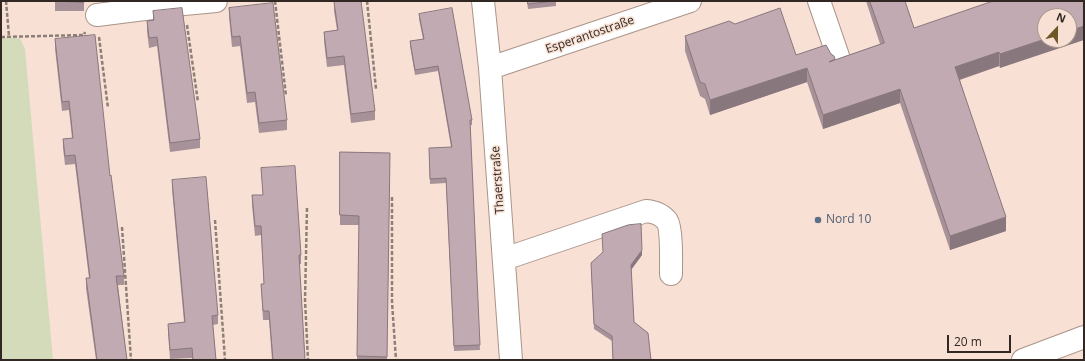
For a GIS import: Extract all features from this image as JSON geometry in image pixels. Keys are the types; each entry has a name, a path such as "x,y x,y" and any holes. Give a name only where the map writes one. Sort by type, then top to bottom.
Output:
{"street":[{"path":"97,15 216,1"},
{"name":"Thaerstraße","path":"483,1 490,68 511,360"},
{"name":"Esperantostraße","path":"490,68 690,1"},
{"path":"819,1 839,59"},
{"path":"504,259 646,211 657,212 668,222 671,274"},
{"path":"1023,360 1084,337"}],"path":[{"path":"6,1 9,37"},
{"path":"275,1 286,96"},
{"path":"367,1 376,89"},
{"path":"184,4 198,102"},
{"path":"1,37 84,35 97,15"},
{"path":"97,15 108,108"},
{"path":"392,197 392,302 396,360"},
{"path":"307,208 305,300 308,360"},
{"path":"215,220 225,360"},
{"path":"122,228 131,360"}],"green space":[{"path":"1,38 20,38 25,49 53,360 1,360"}],"building":[{"path":"55,1 84,1 84,2"},
{"path":"361,1 375,111 351,114 344,56 327,58 324,32 338,30 334,2"},
{"path":"528,1 554,1 528,4"},
{"path":"870,1 905,1 914,28 993,1 1084,1 1084,26 1077,28 1077,8 1037,8 1037,42 1000,54 999,52 955,67 1006,217 950,236 900,89 823,115 807,68 710,100 705,84 700,82 685,36 729,21 735,24 780,8 796,55 826,45 835,59 829,62 884,43"},
{"path":"273,3 287,120 259,123 255,92 247,93 240,36 232,37 229,8"},
{"path":"182,8 200,139 170,143 157,37 149,38 147,21 154,20 153,11"},
{"path":"452,8 472,120 470,120 480,345 454,346 446,178 430,179 429,148 452,147 438,66 415,70 410,41 424,39 419,14"},
{"path":"95,35 110,176 111,175 124,276 116,276 127,360 97,360 86,278 90,278 75,155 65,156 63,139 73,138 69,101 62,102 55,39"},
{"path":"340,152 390,153 387,357 357,356 359,216 340,215"},
{"path":"295,166 301,255 299,255 305,360 273,360 269,311 263,311 261,284 264,284 261,226 255,226 252,195 263,195 261,168"},
{"path":"206,177 218,315 212,316 216,360 193,360 192,348 170,350 168,324 185,322 172,180"},
{"path":"641,224 642,250 631,265 634,322 648,333 651,360 613,360 612,336 594,324 591,263 603,252 602,234 628,225"}],"place":[{"name":"Nord 10","path":"818,220"}]}
